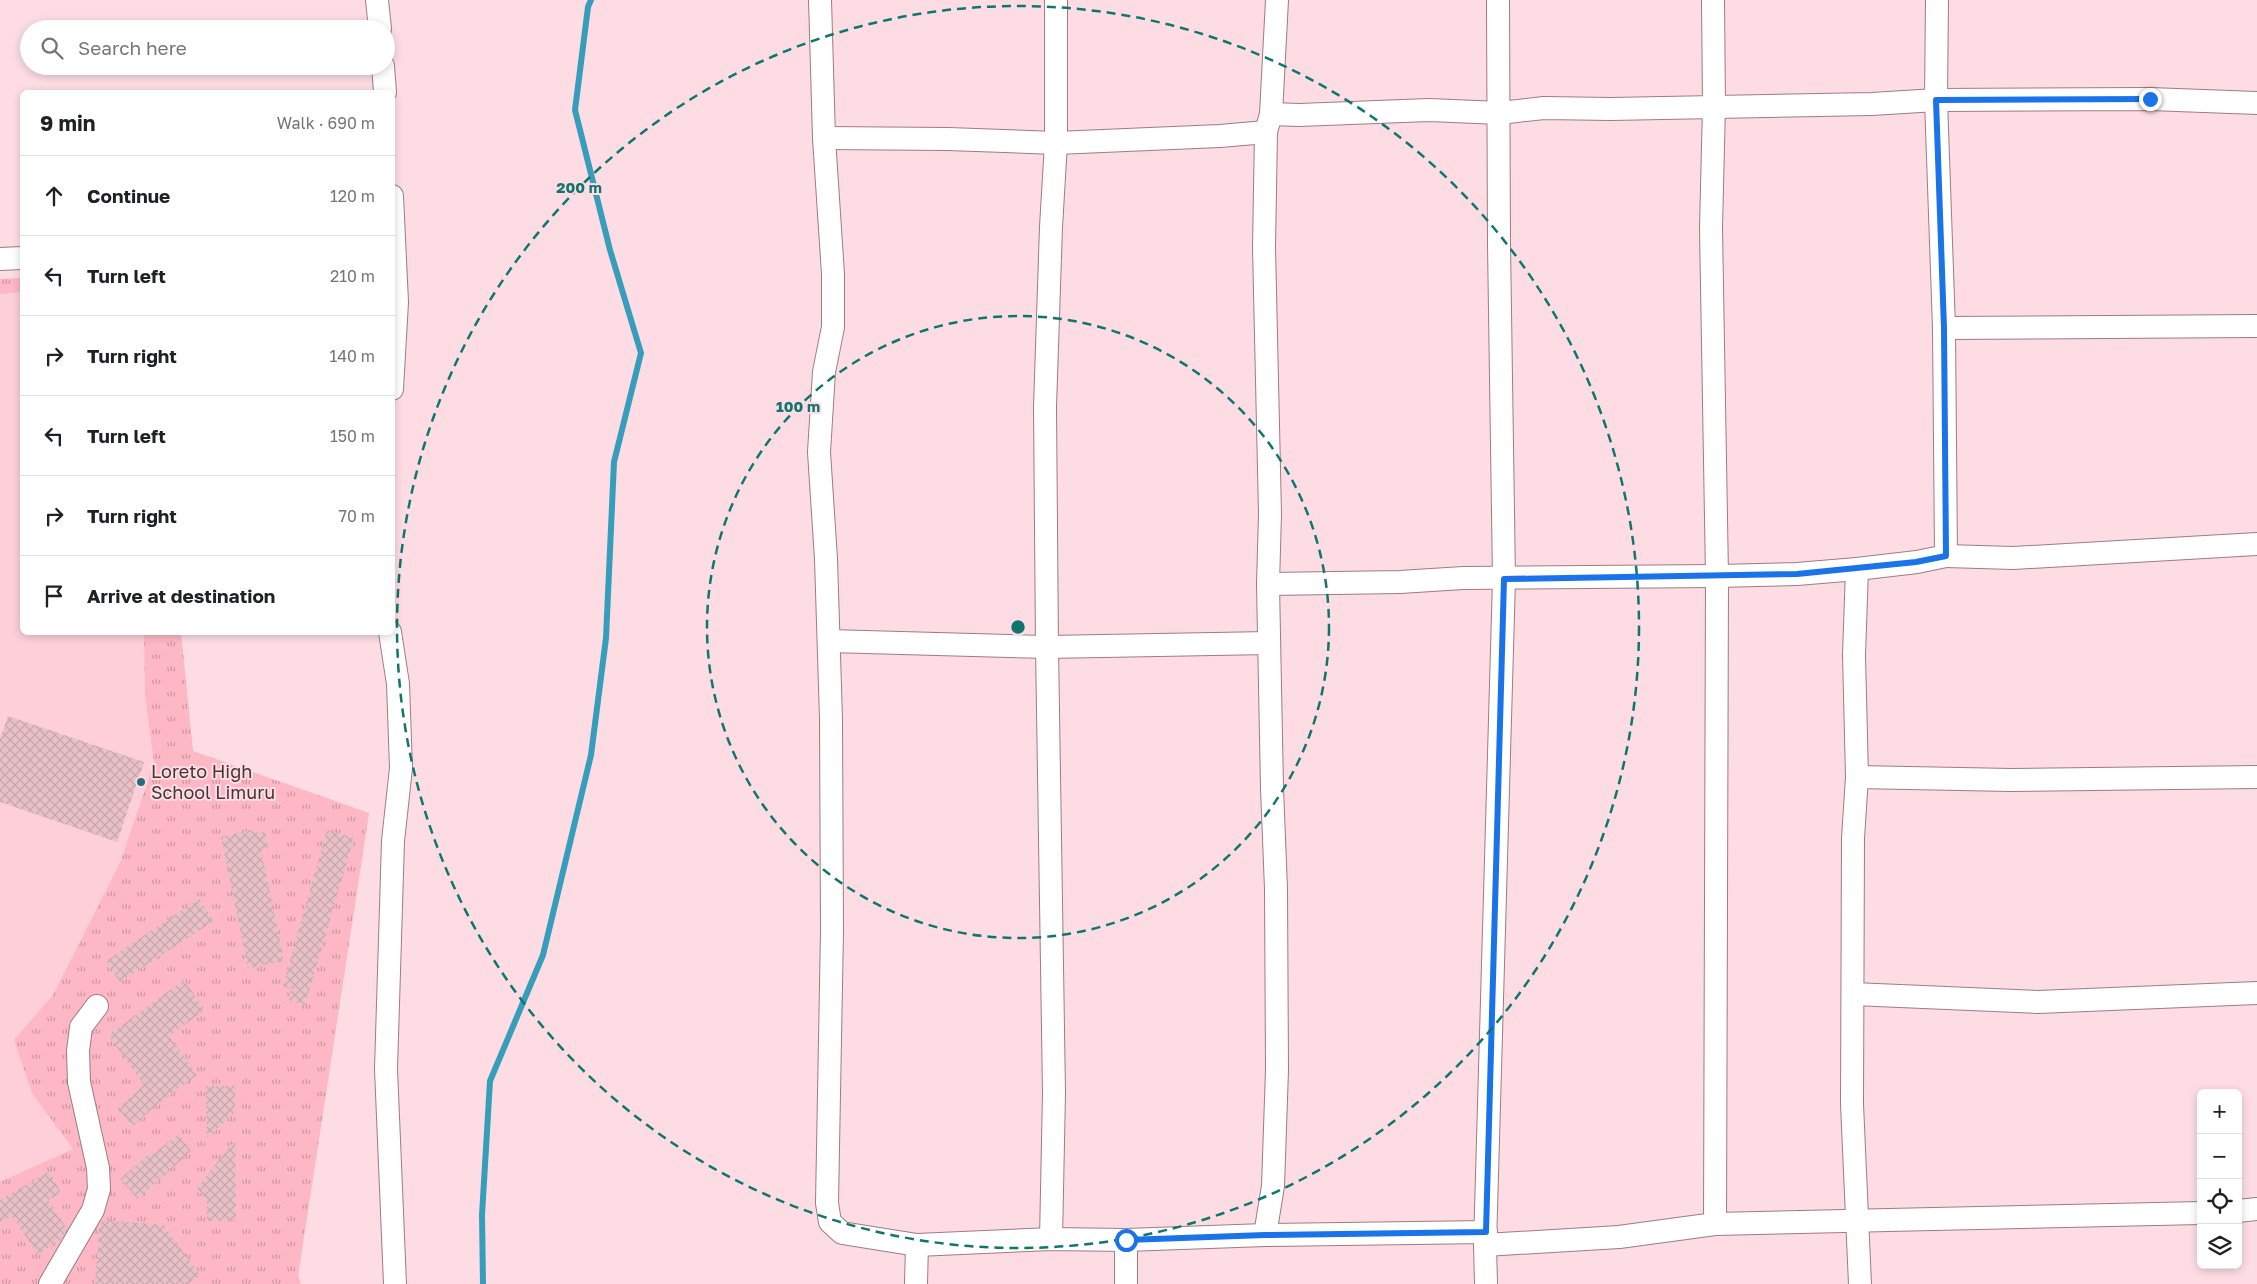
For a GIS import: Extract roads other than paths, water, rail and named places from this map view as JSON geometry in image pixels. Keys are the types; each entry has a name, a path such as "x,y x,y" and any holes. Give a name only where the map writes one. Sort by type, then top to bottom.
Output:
{"street":[{"path":"378,0 379,20"},
{"path":"820,0 824,138 834,274 833,327 824,372 819,452 829,641 832,931 827,1202 830,1222 842,1233 918,1245 1051,1239 1126,1240 1265,1235 1485,1238 1619,1237 1715,1224 2197,1213"},
{"path":"1051,1239 1054,1093 1046,647 1045,407 1056,142 1056,0"},
{"path":"1265,1235 1273,1186 1277,1070 1276,889 1269,644 1270,514 1264,247 1268,123 1277,0"},
{"path":"1486,1284 1485,1238 1504,579 1499,244 1500,113 1498,0"},
{"path":"1712,0 1714,106 1711,228 1717,576 1715,1224"},
{"path":"1937,0 1936,100 1944,328 1946,556"},
{"path":"384,75 385,90"},
{"path":"824,138 948,138 1056,142 1220,136 1300,115 1429,110 1500,113 1544,108 1611,109 1872,104 1936,100 2150,99 2257,103"},
{"path":"0,259 20,258"},
{"path":"395,273 395,324"},
{"path":"1944,328 2257,326"},
{"path":"1268,584 1797,574 1916,562 1946,556 2013,558 2257,544"},
{"path":"1856,569 1854,655 1857,777 1853,838 1852,1104 1859,1222 1860,1284"},
{"path":"390,635 398,684 401,768 393,841 386,1069 395,1284"},
{"path":"829,641 1046,647 1269,644"},
{"path":"1857,777 2011,780 2257,777"},
{"path":"1853,994 2038,1002 2257,993"},
{"path":"50,1284 94,1210 99,1189 98,1168 79,1082 78,1051 81,1027 97,1006"},
{"path":"2242,1210 2257,1209"},
{"path":"1126,1240 1126,1284"},
{"path":"916,1284 918,1245"}],"waterway":[{"path":"483,1284 482,1215 490,1081 543,955 591,755 606,638 614,462 641,353 610,250 575,110 588,7 591,0"}],"place":[{"name":"Loreto High School Limuru","path":"141,782"}]}
